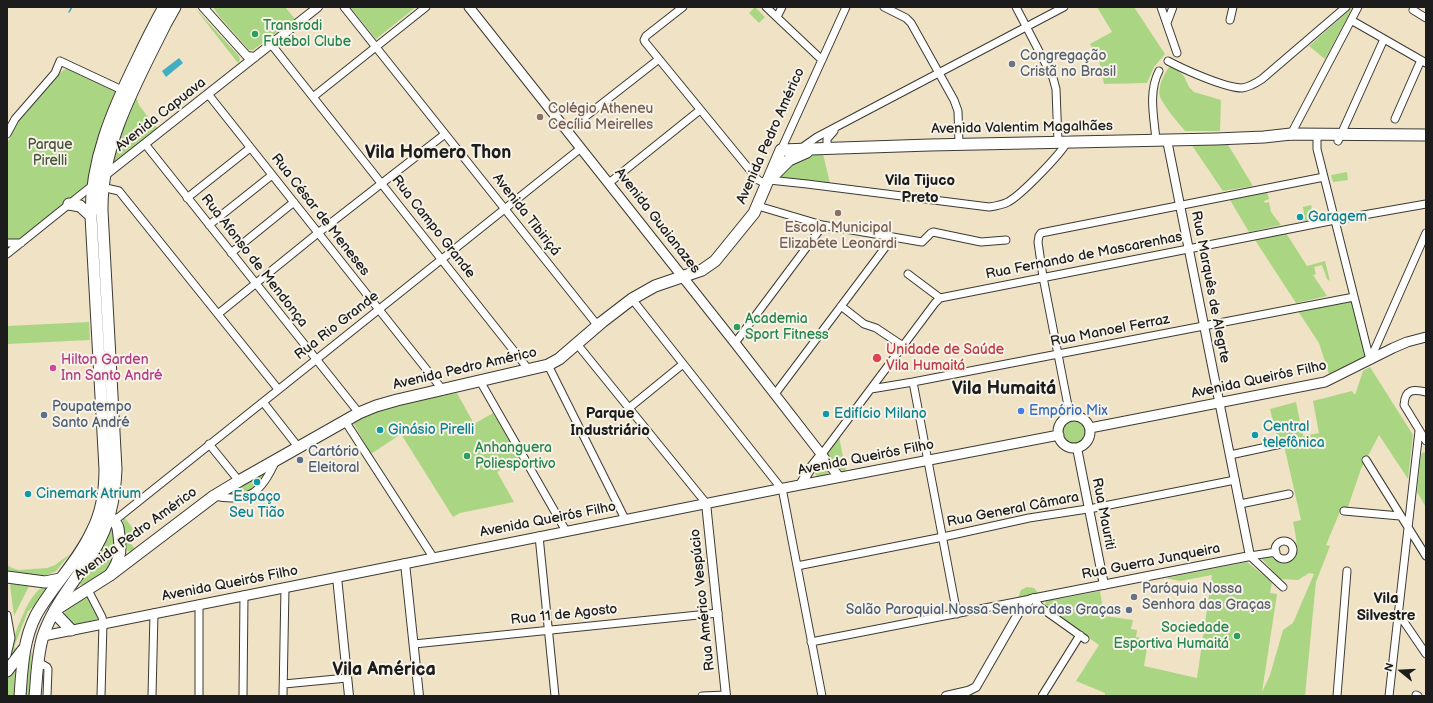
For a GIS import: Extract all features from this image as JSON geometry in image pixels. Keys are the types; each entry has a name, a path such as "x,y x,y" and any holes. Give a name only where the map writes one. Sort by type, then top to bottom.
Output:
{"main road":[{"path":"20,696 23,659 36,616 102,520 114,492 116,469 102,211 97,161 105,132 122,90 164,7"},
{"path":"35,696 38,662 43,636 55,611 95,549 102,520 105,469 91,216 112,142 122,114 175,7"},
{"name":"Avenida Guaianazes","path":"469,7 736,343 839,477"},
{"name":"Avenida Valentim Magalhães","path":"1340,138 1426,135"},
{"name":"Avenida Valentim Magalhães","path":"781,151 824,148 959,144 1290,136 1426,142"},
{"path":"768,181 789,160 804,153 824,148"},
{"path":"781,151 789,160"},
{"name":"Avenida Pedro Américo","path":"55,611 110,575 214,496 345,421 386,403 548,365 559,359 632,299 655,286 682,276 696,273 715,261 751,219 781,151"},
{"path":"69,204 80,206 91,216"},
{"name":"Avenida Queirós Filho","path":"1090,428 1325,382 1407,342 1426,337"},
{"path":"1070,416 1084,418 1090,428 1090,437 1088,441 1077,448 1072,448 1064,444 1058,435 1060,424 1070,416"},
{"name":"Avenida Queirós Filho","path":"43,636 801,484 1058,435"},
{"path":"801,484 810,469 822,454"},
{"path":"102,520 113,521 118,525 121,548 116,564 110,575"},
{"path":"121,548 127,554 138,554"},
{"path":"7,577 45,582 60,579"},
{"path":"55,611 71,630"},
{"path":"7,671 26,646 43,636"}],"street":[{"name":"Avenida Capuava","path":"7,254 69,204 100,182 145,144 245,65 251,56 271,44 318,7"},
{"name":"Avenida Tibiriçá","path":"344,7 598,326"},
{"path":"313,97 426,7"},
{"path":"683,7 646,36 644,40 758,180 814,184 989,207 1004,204 1019,194 1061,152 1062,142 1054,78 1016,7"},
{"path":"766,7 822,60"},
{"path":"777,17 782,7"},
{"name":"Avenida Pedro Américo","path":"781,151 846,7"},
{"path":"884,7 898,10 911,23 956,104 958,111 959,144"},
{"path":"800,149 811,141 1064,7"},
{"path":"1161,7 1176,53"},
{"path":"1166,23 1173,7"},
{"path":"1230,20 1233,7"},
{"path":"1168,61 1224,85 1242,88 1249,86 1262,79 1346,7"},
{"path":"1290,136 1358,7"},
{"path":"205,8 251,56"},
{"path":"1413,10 1426,18"},
{"path":"1351,20 1424,62 1395,119"},
{"path":"1340,138 1384,39"},
{"name":"Rua Campo Grande","path":"271,44 529,370"},
{"path":"567,131 659,59"},
{"path":"7,134 20,113 55,73 60,61 122,90"},
{"path":"1159,71 1153,86 1152,97 1162,140"},
{"name":"Rua César de Meneses","path":"208,94 442,389"},
{"path":"608,183 700,110"},
{"path":"824,148 827,139 836,128"},
{"path":"218,314 318,233 445,134"},
{"path":"1317,137 1317,149 1370,360"},
{"name":"Rua Marquês de Alegrte","path":"1162,140 1180,205 1250,556"},
{"name":"Rua Afonso de Mendonça","path":"145,144 359,414"},
{"path":"187,198 250,148"},
{"name":"Rua Rio Grande","path":"102,520 119,517 581,148"},
{"path":"209,225 272,175"},
{"path":"1070,416 1043,277 1038,242 1039,236 1044,232 1324,177"},
{"path":"100,182 122,193 278,389"},
{"path":"231,253 294,202"},
{"name":"Rua Fernando de Mascarenhas","path":"940,298 1189,248 1426,204"},
{"path":"758,206 822,225 922,242 933,232 981,242 1006,240"},
{"path":"736,343 822,225"},
{"path":"1370,360 1426,234"},
{"path":"776,394 893,237"},
{"path":"7,243 21,243"},
{"path":"822,454 934,303 940,298 908,274"},
{"name":"Rua Manoel Ferraz","path":"871,389 1354,297"},
{"path":"632,299 781,488 822,696"},
{"path":"841,306 866,325 878,329 903,346"},
{"path":"577,344 706,503"},
{"path":"629,408 683,364"},
{"path":"548,365 625,519"},
{"path":"480,381 566,531"},
{"path":"913,382 957,614"},
{"path":"1426,392 1414,390 1409,391 1404,401 1405,408 1426,441"},
{"path":"263,402 299,448"},
{"path":"345,421 433,557"},
{"path":"1389,696 1419,431"},
{"path":"209,444 239,481"},
{"path":"1230,455 1282,444"},
{"name":"Rua Mauriti","path":"1077,448 1104,585"},
{"name":"Avenida Pedro Américo","path":"214,496 236,499 252,494 263,484 276,460"},
{"path":"1366,460 1426,556"},
{"name":"Rua General Câmara","path":"797,566 1030,518 1089,509 1235,480"},
{"path":"1240,504 1289,494"},
{"name":"Rua Américo Vespúcio","path":"706,503 726,695"},
{"path":"1344,511 1400,516"},
{"path":"539,536 555,696"},
{"name":"Rua Guerra Junqueira","path":"1032,599 1276,552"},
{"path":"1250,556 1283,587"},
{"path":"405,563 419,696"},
{"path":"1337,696 1347,571"},
{"path":"337,577 349,696"},
{"path":"283,696 285,587"},
{"path":"88,588 102,617 103,623 101,696"},
{"path":"243,696 244,595"},
{"path":"812,642 1032,599"},
{"path":"1032,599 1040,607 1082,637 1042,696"},
{"path":"946,696 968,691 976,687 1018,614 1032,599"},
{"path":"199,604 199,696"},
{"path":"152,696 154,613"},
{"name":"Rua 11 de Agosto","path":"414,644 718,613"},
{"path":"1398,613 1426,654"},
{"path":"7,615 11,638 7,655"},
{"path":"38,662 48,669 47,696"},
{"path":"284,684 347,678"},
{"path":"702,696 726,695"}],"green space":[{"path":"194,7 239,56 240,60 238,63"},
{"name":"Transrodi Futebol Clube","path":"213,7 285,7 295,19 253,50 249,50"},
{"path":"350,7 416,7 376,39"},
{"path":"755,7 765,17 759,23 749,13"},
{"path":"1097,7 1134,7 1165,54 1154,67 1147,83 1104,84 1099,60 1090,44 1112,32"},
{"path":"1353,7 1325,59 1309,46"},
{"path":"1174,66 1184,76 1189,87 1194,92 1221,100 1220,131 1185,131 1168,110 1160,97 1159,90 1167,70 1169,67"},
{"name":"Parque Pirelli","path":"67,68 116,91 99,135 89,182 24,236 16,240 7,240 7,144 18,121 61,72"},
{"path":"136,96 139,105 154,125 159,129 113,165 112,164 121,132"},
{"path":"1227,143 1253,186 1223,191 1191,144"},
{"path":"822,150 830,183 777,177 792,161"},
{"path":"1347,172 1348,180 1333,182 1331,175"},
{"path":"1267,192 1269,199 1264,201 1265,203 1269,202 1271,212 1281,225 1249,232 1230,200"},
{"path":"1311,205 1314,219 1305,221 1303,207"},
{"path":"1286,233 1307,266 1325,261 1330,281 1327,279 1322,265 1314,267 1316,274 1313,275 1327,296 1296,303 1255,240"},
{"path":"1354,297 1369,356 1329,374 1319,343 1298,311"},
{"path":"89,322 90,340 7,344 7,326"},
{"path":"1370,367 1413,435 1408,479 1379,435 1361,469 1348,507 1342,507 1326,545 1330,546 1316,582 1305,696 1105,696 1105,693 1076,681 1099,645 1048,610 1045,606 1046,600 1054,598 1054,600 1100,591 1104,616 1133,620 1131,629 1137,630 1136,637 1141,638 1139,647 1147,648 1144,666 1197,678 1212,575 1180,581 1166,578 1247,562 1272,582 1270,593 1277,594 1262,692 1270,675 1283,630 1293,623 1314,574 1309,573 1298,580 1280,579 1261,558 1272,556 1281,562 1290,562 1294,559 1297,547 1293,522 1301,520 1283,441 1278,441 1270,409 1296,402 1303,436 1319,433 1313,401 1352,391 1355,395 1363,371"},
{"name":"Anhanguera Poliesportivo","path":"457,393 474,424 493,413 520,459 497,472 514,502 460,513 453,517 401,434 371,454 354,424 360,418 386,408 418,400"},
{"path":"1074,420 1083,423 1086,432 1083,441 1074,444 1065,441 1062,432 1065,423"},
{"path":"839,437 846,471 838,470 826,455"},
{"path":"1424,452 1426,455 1426,507 1417,492 1421,454"},
{"path":"820,463 823,463 829,471 827,475 817,476 814,473 814,470"},
{"path":"263,473 266,475 251,489 237,495 231,496 227,494"},
{"path":"124,517 135,531 126,538 137,551 132,552 126,550"},
{"path":"111,526 114,529 116,553 109,568 85,585 81,585 79,582"},
{"path":"70,554 56,571 45,576 7,571 7,565 19,570 47,568 55,565"},
{"path":"10,585 29,586 14,616"},
{"path":"45,586 46,588 34,608 31,608 28,611 14,647 17,649 8,660 15,636 31,599 40,589"},
{"path":"1027,587 1034,588 1039,594 1018,598 1021,590"},
{"path":"87,595 99,617 98,619 74,625 71,624 64,618 65,608"},
{"path":"32,651 29,696 26,696 29,659"},
{"path":"15,671 14,696 7,696 7,678"}],"water":[{"path":"179,58 183,63 166,77 162,71"}],"waterway":[{"path":"69,12 72,7"}],"place":[{"name":"Transrodi Futebol Clube","path":"255,34"},
{"name":"Congregação Cristã no Brasil","path":"1012,64"},
{"name":"Colégio Atheneu Cecília Meirelles","path":"540,117"},
{"name":"Escola Municipal Elizabete Leonardi","path":"838,213"},
{"name":"Garagem","path":"1300,217"},
{"name":"Academia Sport Fitness","path":"737,327"},
{"name":"Unidade de Saúde Vila Humaitá","path":"877,358"},
{"name":"Hilton Garden Inn Santo André","path":"53,368"},
{"name":"Empório Mix","path":"1021,411"},
{"name":"Edifício Milano","path":"826,414"},
{"name":"Poupatempo Santo André","path":"44,415"},
{"name":"Ginásio Pirelli","path":"380,430"},
{"name":"Central telefônica","path":"1255,435"},
{"name":"Anhanguera Poliesportivo","path":"467,456"},
{"name":"Cartório Eleitoral","path":"300,460"},
{"name":"Espaço Seu Tião","path":"257,482"},
{"name":"Cinemark Atrium","path":"28,494"},
{"name":"Paróquia Nossa Senhora das Graças","path":"1134,597"},
{"name":"Salão Paroquial Nossa Senhora das Graças","path":"1129,610"},
{"name":"Sociedade Esportiva Humaitá","path":"1237,636"}],"district":[{"name":"Vila Homero Thon","path":"438,153"},
{"name":"Vila Tijuco Preto","path":"920,190"},
{"name":"Vila Humaitá","path":"1004,389"},
{"name":"Parque Industriário","path":"610,422"},
{"name":"Vila Silvestre","path":"1386,608"},
{"name":"Vila América","path":"384,670"}]}
